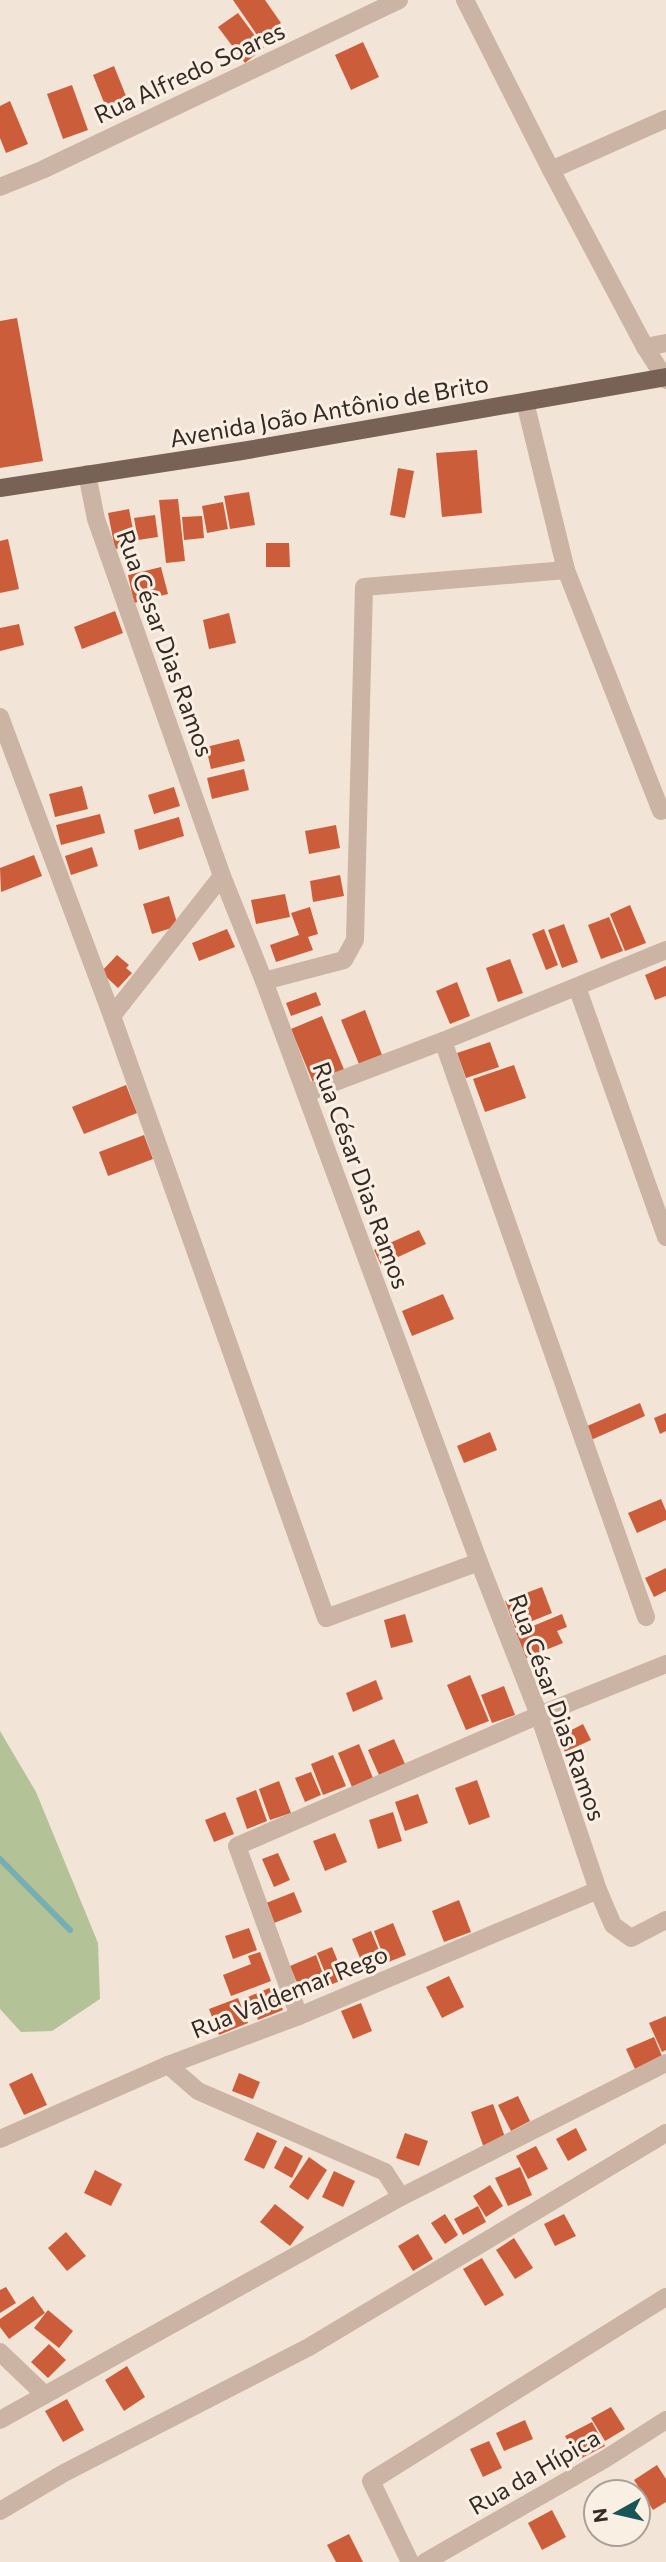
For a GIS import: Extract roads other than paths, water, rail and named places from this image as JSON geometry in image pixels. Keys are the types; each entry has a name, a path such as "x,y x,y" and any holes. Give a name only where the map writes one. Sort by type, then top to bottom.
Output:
{"main road":[{"name":"Avenida João Antônio de Brito","path":"0,488 242,451 666,378"}],"street":[{"name":"Rua Alfredo Soares","path":"0,187 42,170 399,0"},
{"path":"465,0 551,170 645,346 666,378"},
{"path":"551,170 666,119"},
{"path":"645,346 666,343"},
{"path":"525,402 566,570 661,811 666,809"},
{"name":"Rua César Dias Ramos","path":"87,474 96,519 222,876 306,1093 479,1562 539,1714 598,1890 613,1925 631,1938 666,1920"},
{"path":"264,981 344,960 355,940 364,587 566,570"},
{"path":"0,718 112,1016 326,1618 479,1562"},
{"path":"112,1016 222,876"},
{"path":"306,1093 443,1041 666,950"},
{"path":"577,986 666,1237"},
{"path":"443,1041 646,1617"},
{"path":"299,2016 237,1846 539,1714 666,1664"},
{"name":"Rua Valdemar Rego","path":"0,2139 168,2065 299,2016 598,1890"},
{"path":"0,2420 401,2197 666,2063"},
{"path":"168,2065 198,2091 386,2172 401,2197"},
{"path":"0,2511 64,2473 309,2347 666,2133"},
{"path":"410,2562 371,2481 666,2297"},
{"path":"0,2352 45,2395"},
{"name":"Rua da Hípica","path":"425,2562 605,2459 666,2420"}],"waterway":[{"path":"0,1859 70,1930"}]}
